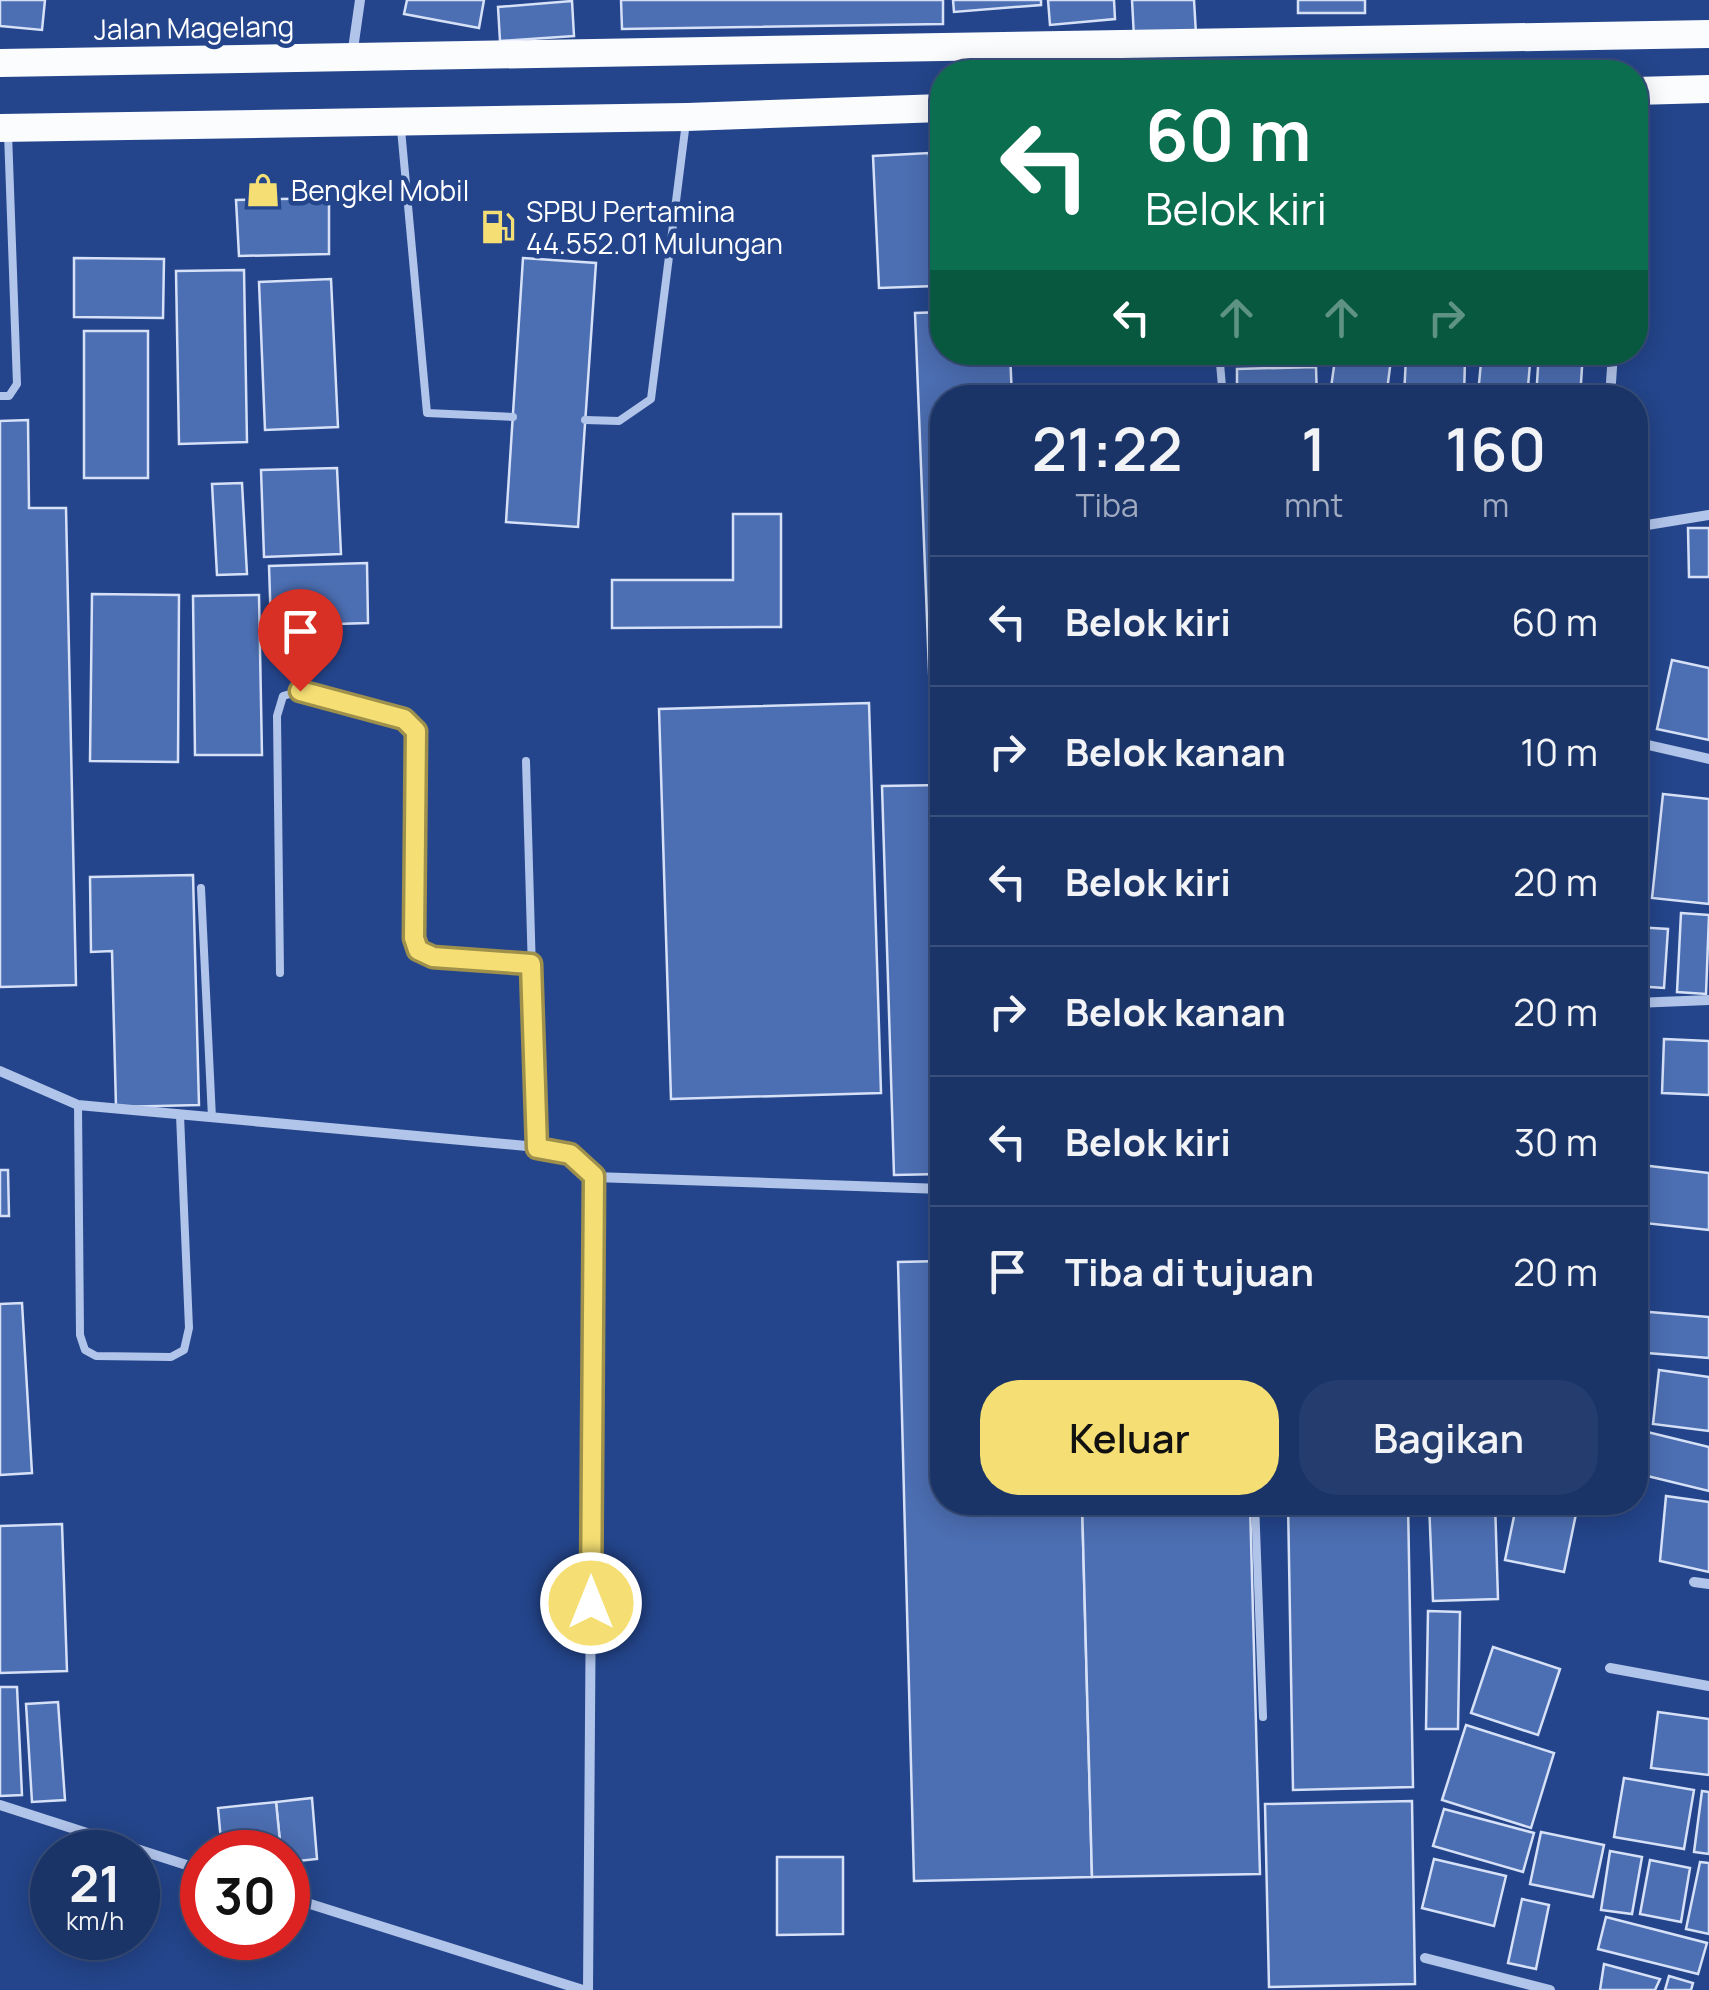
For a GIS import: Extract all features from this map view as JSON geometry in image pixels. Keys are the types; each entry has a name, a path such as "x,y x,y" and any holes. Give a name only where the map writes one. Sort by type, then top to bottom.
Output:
{"highway":[{"name":"Jalan Magelang","path":"0,64 1709,34"},
{"path":"1073,44 1074,60"},
{"path":"1648,91 1709,89"},
{"path":"4,128 687,117 930,108"}],"street":[{"path":"352,57 360,0"},
{"path":"1648,525 1709,516"},
{"path":"1648,745 1709,759"},
{"path":"1648,1002 1709,1000"},
{"path":"0,1071 78,1105 537,1148 570,1154 594,1176 930,1188"},
{"path":"310,1904 586,1990 594,1176"},
{"path":"1694,1582 1709,1584"},
{"path":"1610,1668 1709,1686"},
{"path":"0,1805 180,1863"},
{"path":"1425,1958 1550,1990"}],"lane":[{"path":"585,420 619,421 651,399 687,117"},
{"path":"400,122 427,412 513,416"},
{"path":"0,396 9,396 17,384 4,128"},
{"path":"280,973 276,716 282,696 300,691 404,719 416,731 414,938 418,950 433,957 531,964"},
{"path":"526,761 537,1148"},
{"path":"201,888 212,1118"},
{"path":"78,1105 80,1335 85,1350 96,1356 171,1357 184,1350 188,1328 180,1115"},
{"path":"1255,1515 1263,1717"}],"building":[{"path":"0,0 45,0 42,30 0,26"},
{"path":"407,0 484,0 479,28 404,14"},
{"path":"621,0 943,0 943,24 622,29"},
{"path":"953,0 1041,0 1041,5 954,12"},
{"path":"1048,0 1114,0 1115,19 1050,25"},
{"path":"1132,0 1194,0 1196,34 1134,37"},
{"path":"1298,0 1365,0 1365,13 1298,13"},
{"path":"572,1 574,36 500,41 498,7"},
{"path":"929,153 930,286 879,288 873,156"},
{"path":"329,198 329,254 239,256 236,200"},
{"path":"74,258 164,259 163,318 74,317"},
{"path":"523,258 596,263 578,527 506,522"},
{"path":"244,270 247,442 179,444 176,271"},
{"path":"331,279 338,427 265,430 259,282"},
{"path":"930,312 930,365 1011,365 1011,385 930,385 930,696 915,313"},
{"path":"84,331 148,331 148,478 84,478"},
{"path":"1334,365 1390,365 1388,385 1331,385"},
{"path":"1406,365 1465,365 1464,385 1405,385"},
{"path":"1481,365 1530,365 1528,385 1479,385"},
{"path":"1538,365 1582,365 1581,385 1537,385"},
{"path":"1316,367 1317,385 1237,385 1237,369"},
{"path":"28,420 29,508 66,508 76,985 0,987 0,421"},
{"path":"337,468 341,554 264,557 261,470"},
{"path":"242,483 247,574 217,575 212,484"},
{"path":"733,514 781,514 781,627 612,628 612,580 733,580"},
{"path":"1688,528 1709,528 1709,577 1689,577"},
{"path":"367,563 368,623 271,626 269,566"},
{"path":"92,594 179,595 178,762 90,761"},
{"path":"259,595 262,755 195,755 193,596"},
{"path":"1672,660 1709,668 1709,740 1657,729"},
{"path":"869,703 881,1093 671,1099 659,709"},
{"path":"930,785 930,1174 894,1175 882,786"},
{"path":"1663,794 1709,799 1709,904 1652,898"},
{"path":"193,875 199,1105 116,1107 112,951 91,952 90,877"},
{"path":"1681,913 1709,915 1706,994 1677,992"},
{"path":"1648,928 1668,929 1664,988 1648,987"},
{"path":"1664,1039 1709,1041 1709,1095 1662,1093"},
{"path":"1648,1166 1709,1173 1709,1230 1648,1223"},
{"path":"0,1170 8,1170 9,1216 0,1216"},
{"path":"930,1261 930,1515 1082,1515 1092,1877 914,1881 898,1262"},
{"path":"22,1303 32,1473 0,1475 0,1304"},
{"path":"1648,1312 1709,1317 1709,1358 1648,1353"},
{"path":"1659,1370 1709,1377 1709,1431 1653,1424"},
{"path":"1648,1432 1709,1447 1709,1491 1648,1476"},
{"path":"1666,1496 1709,1502 1709,1572 1660,1561"},
{"path":"1082,1515 1250,1515 1260,1874 1092,1877"},
{"path":"1288,1515 1408,1515 1413,1787 1293,1790"},
{"path":"1430,1515 1495,1515 1498,1599 1433,1601"},
{"path":"1514,1515 1576,1515 1564,1572 1505,1560"},
{"path":"62,1524 67,1671 0,1673 0,1526"},
{"path":"1428,1611 1460,1612 1458,1729 1426,1729"},
{"path":"1493,1647 1560,1669 1538,1735 1471,1713"},
{"path":"0,1687 17,1687 22,1795 0,1796"},
{"path":"58,1702 65,1800 32,1802 26,1704"},
{"path":"1658,1712 1709,1719 1709,1775 1651,1768"},
{"path":"1466,1725 1554,1753 1531,1828 1442,1800"},
{"path":"1624,1778 1694,1790 1684,1849 1614,1837"},
{"path":"1702,1791 1709,1792 1709,1854 1694,1852"},
{"path":"312,1798 317,1859 310,1860 310,1830 279,1830 276,1802"},
{"path":"1412,1801 1415,1984 1269,1987 1265,1804"},
{"path":"276,1802 279,1830 220,1830 218,1808"},
{"path":"1444,1809 1534,1833 1523,1872 1433,1846"},
{"path":"1541,1832 1604,1845 1593,1897 1530,1884"},
{"path":"1610,1851 1642,1857 1632,1914 1601,1910"},
{"path":"777,1857 843,1857 843,1934 777,1935"},
{"path":"1434,1859 1506,1876 1494,1926 1422,1908"},
{"path":"1650,1860 1690,1868 1681,1922 1640,1914"},
{"path":"1700,1862 1709,1863 1709,1934 1686,1929"},
{"path":"1522,1899 1549,1905 1536,1969 1508,1963"},
{"path":"1606,1917 1707,1943 1698,1974 1598,1949"},
{"path":"1604,1964 1660,1979 1655,1990 1600,1990"},
{"path":"1669,1976 1693,1983 1691,1990 1665,1990"}],"place":[{"name":"Bengkel Mobil","path":"263,190"},
{"name":"SPBU Pertamina 44.552.01 Mulungan","path":"498,227"}],"route":[{"path":"300,691 404,719 416,731 414,938 418,950 433,957 531,964 537,1148 570,1154 594,1176 591,1603"}]}
